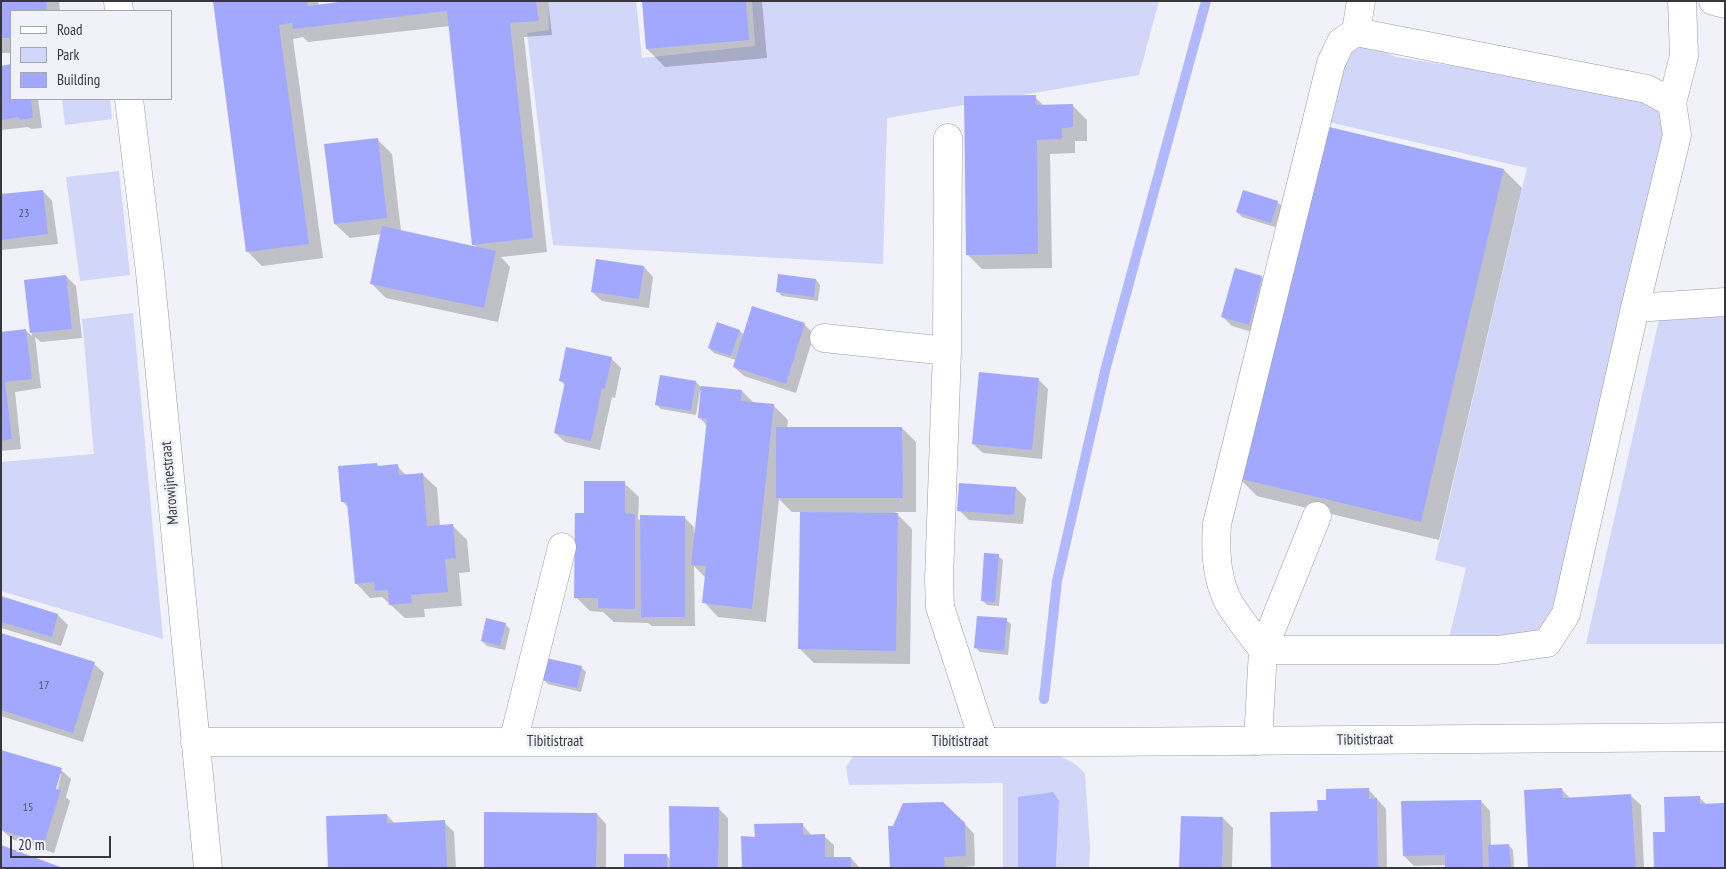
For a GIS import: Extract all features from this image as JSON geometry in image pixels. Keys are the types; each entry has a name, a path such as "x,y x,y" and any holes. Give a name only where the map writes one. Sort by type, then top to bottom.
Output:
{"street":[{"path":"1356,32 1361,1"},
{"path":"1263,650 1498,650 1547,643 1566,614 1635,308 1677,135 1672,103 1684,56 1682,1"},
{"path":"1713,1 1725,4"},
{"path":"1263,650 1229,602 1220,579 1215,548 1217,524 1331,63 1341,42 1348,35 1356,32 1647,89 1672,103"},
{"name":"Marowijnestraat","path":"129,100 150,272 208,868"},
{"path":"948,138 947,352 939,579 940,607 984,742"},
{"path":"1635,308 1725,302"},
{"path":"824,338 947,352"},
{"path":"1258,741 1263,650 1317,516"},
{"path":"513,742 562,547"},
{"name":"Tibitistraat","path":"195,742 984,742 1725,737"}],"green space":[{"path":"548,1 636,1 642,58 755,46 752,1 1159,1 1139,75 887,118 883,264 553,245 527,33 549,30"},
{"path":"1361,42 1396,57 1644,96 1655,102 1668,120 1561,602 1540,632 1448,643 1466,568 1435,560 1527,168 1320,120 1333,63"},
{"path":"62,100 110,100 112,119 65,125"},
{"path":"119,171 130,275 80,281 66,177"},
{"path":"133,313 163,639 1,591 1,462 94,454 82,319"},
{"path":"1725,316 1725,644 1586,644 1659,320"},
{"path":"1041,752 1066,759 1085,774 1090,848 1089,868 1056,868 1059,801 1018,797 1018,868 1003,868 1003,783 849,785 846,767 854,755"}],"water":[{"path":"1053,792 1059,801 1056,868 1018,868 1018,797"}],"building":[{"path":"1,1 46,1 47,10 10,10 10,38 1,38"},
{"path":"213,1 307,1 308,6 347,1 536,1 539,21 510,23 533,238 472,245 447,11 293,29 292,23 279,25 309,244 246,252"},
{"path":"642,1 746,1 749,40 646,49"},
{"path":"10,64 10,100 31,100 33,118 20,120 19,117 1,120 1,66"},
{"path":"1036,95 1036,105 1073,104 1073,127 1062,128 1062,139 1037,140 1038,254 966,255 964,96"},
{"path":"1321,125 1504,169 1421,522 1237,478"},
{"path":"378,138 387,218 334,224 324,144"},
{"path":"43,190 48,234 1,240 1,194"},
{"path":"1243,190 1278,201 1271,223 1236,212"},
{"path":"382,226 496,251 484,308 370,284"},
{"path":"596,259 644,266 639,299 591,292"},
{"path":"1235,268 1262,276 1249,325 1221,317"},
{"path":"778,274 816,279 814,297 776,292"},
{"path":"66,275 72,329 30,333 24,280"},
{"path":"752,306 805,323 786,384 733,367"},
{"path":"717,322 740,330 731,356 708,348"},
{"path":"26,329 32,379 5,382 12,439 1,441 1,332"},
{"path":"566,347 612,357 605,389 602,388 591,441 554,433 565,382 559,381"},
{"path":"979,372 1039,378 1032,450 972,444"},
{"path":"660,375 696,381 691,411 655,405"},
{"path":"701,386 742,390 741,401 774,404 752,609 702,603 706,566 691,565 707,419 698,418"},
{"path":"776,427 902,427 903,498 776,498"},
{"path":"377,463 377,466 398,464 399,475 423,473 427,526 453,524 456,558 445,559 448,592 411,595 412,603 389,605 388,590 375,591 374,582 355,584 347,502 341,502 338,466"},
{"path":"584,481 625,481 625,513 635,514 635,609 598,608 598,598 574,598 575,513 584,513"},
{"path":"959,483 1016,487 1014,515 957,511"},
{"path":"800,512 898,513 896,651 798,649"},
{"path":"640,515 685,516 685,617 641,617"},
{"path":"984,553 999,554 995,602 981,601"},
{"path":"1,596 58,614 52,637 1,622"},
{"path":"977,616 1007,618 1004,651 974,648"},
{"path":"486,618 506,623 500,646 481,641"},
{"path":"1,633 95,662 73,733 1,710"},
{"path":"546,658 582,666 577,688 542,680"},
{"path":"1,750 62,768 56,789 61,790 44,844 1,830"},
{"path":"1369,788 1369,799 1377,798 1378,868 1271,868 1270,812 1318,811 1317,800 1326,800 1326,789"},
{"path":"1562,788 1563,798 1631,794 1636,868 1528,868 1524,790"},
{"path":"1700,796 1700,804 1725,804 1725,868 1654,868 1653,832 1665,832 1664,797"},
{"path":"1481,800 1483,868 1445,868 1445,855 1403,856 1401,801"},
{"path":"943,802 965,823 966,856 944,857 945,868 890,868 888,826 893,826 903,803"},
{"path":"669,806 719,807 718,868 670,868"},
{"path":"484,812 597,813 596,868 484,868"},
{"path":"387,814 387,823 445,820 447,868 328,868 326,816"},
{"path":"1181,816 1223,817 1222,868 1179,868"},
{"path":"803,823 803,835 825,834 825,857 851,857 851,868 742,868 741,836 755,837 754,824"},
{"path":"1509,844 1511,868 1489,868 1488,845"},
{"path":"1,845 63,868 1,868"},
{"path":"624,854 667,854 667,868 624,868"}],"waterway":[{"path":"1044,699 1057,581 1106,367 1206,1"}]}
